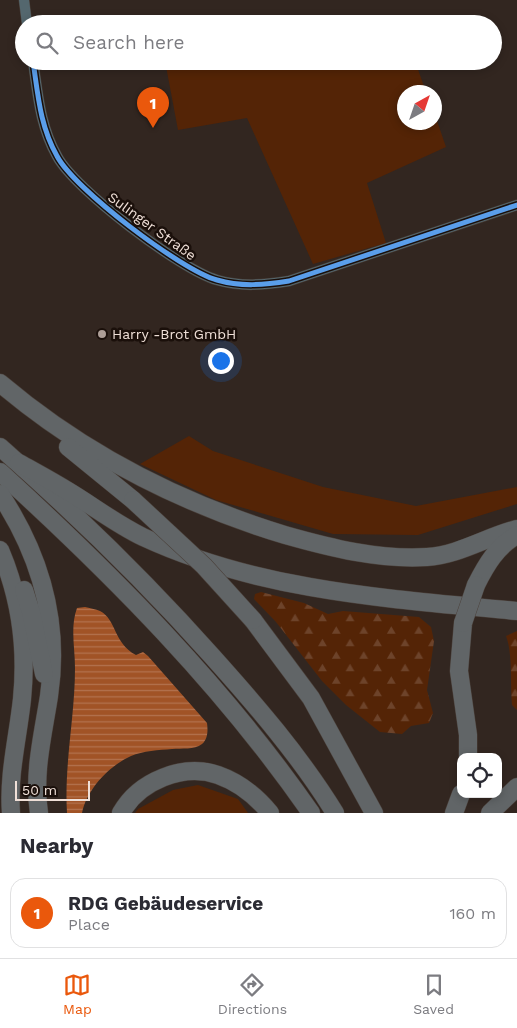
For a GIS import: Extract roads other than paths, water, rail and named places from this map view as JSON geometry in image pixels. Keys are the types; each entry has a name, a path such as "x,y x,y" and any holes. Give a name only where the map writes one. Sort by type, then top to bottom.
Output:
{"highway":[{"path":"5,388 69,448 133,500 204,566 253,620 311,698 374,813"},
{"path":"5,388 42,417 99,455 162,489 237,520 298,539 386,557 427,557 460,550 517,530"},
{"path":"0,447 125,565 191,633 240,687 290,750 334,813"},
{"path":"19,463 68,490 110,519 142,536 230,570 263,578 393,600 517,611"},
{"path":"0,472 167,634 274,759 311,813"},
{"path":"0,494 29,543 48,602 52,656 49,697 38,767 39,813"},
{"path":"468,753 468,735 459,672 463,623 476,584 489,560 517,535"},
{"path":"0,546 16,574 31,612 49,697"},
{"path":"0,550 15,595 24,657 22,700 12,772 11,813"},
{"path":"122,813 144,788 166,776 191,772 217,774 243,787 270,813"},
{"path":"490,813 517,787"},
{"path":"454,813 460,798"}],"street":[{"path":"24,0 26,15"},
{"name":"Sulinger Straße","path":"34,70 44,128 60,162 77,183 180,262 217,280 250,286 289,281 517,205"}],"place":[{"name":"RDG Gebäudeservice","path":"153,128"},
{"name":"Harry -Brot GmbH","path":"102,334"}]}
